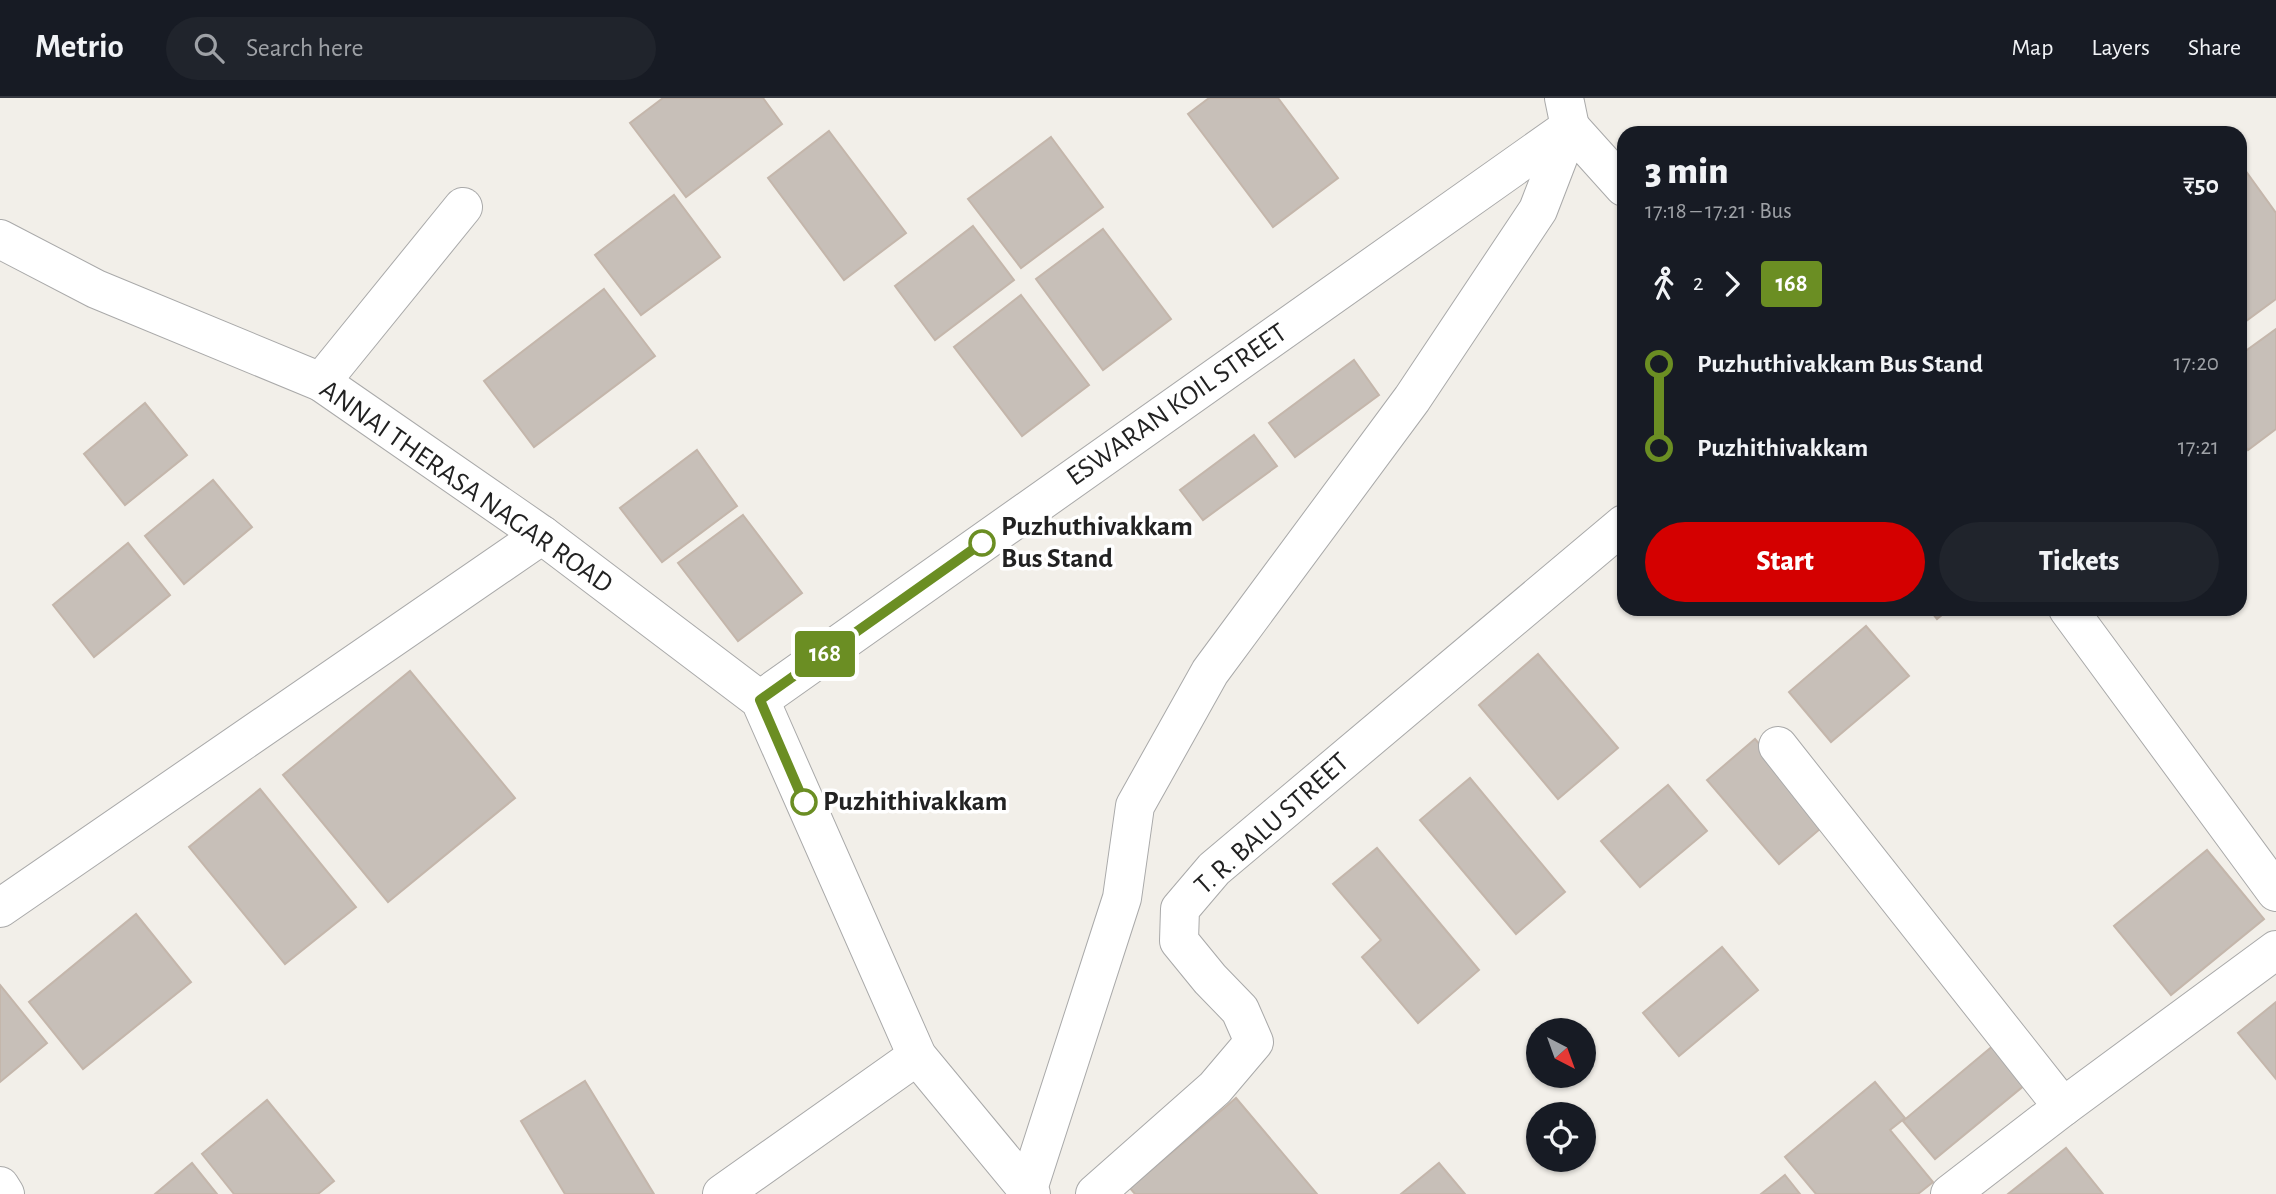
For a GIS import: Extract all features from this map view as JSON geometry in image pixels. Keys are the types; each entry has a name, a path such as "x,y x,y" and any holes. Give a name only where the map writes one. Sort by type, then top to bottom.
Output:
{"street":[{"path":"1567,112 1617,178"},
{"path":"1030,1192 1122,898 1135,806 1210,671 1412,399 1538,210 1567,112"},
{"name":"ESWARAN KOIL STREET","path":"760,700 1567,112"},
{"path":"321,382 463,207"},
{"name":"ANNAI THERASA NAGAR ROAD","path":"0,239 96,289 321,382 542,536 760,700"},
{"name":"T. R. BALU STREET","path":"1095,1194 1215,1088 1254,1042 1240,1010 1179,942 1180,909 1213,869 1617,529"},
{"path":"0,908 542,536"},
{"path":"2073,616 2276,891"},
{"path":"760,700 917,1056 1030,1192"},
{"path":"1778,746 2063,1107"},
{"path":"1950,1194 2276,950"},
{"path":"722,1194 917,1056"},
{"path":"0,1186 5,1194"}],"building":[{"path":"663,98 763,98 782,124 686,197 630,123"},
{"path":"1209,98 1278,98 1338,178 1273,227 1188,114"},
{"path":"829,131 906,233 844,280 768,178"},
{"path":"1051,137 1103,207 1021,268 968,199"},
{"path":"2247,173 2276,213 2276,299 2247,320"},
{"path":"674,195 720,257 641,315 595,255"},
{"path":"973,226 1014,280 935,340 895,286"},
{"path":"1103,229 1171,319 1103,370 1036,279"},
{"path":"604,289 655,356 534,447 484,381"},
{"path":"1021,295 1089,385 1022,436 954,347"},
{"path":"2276,329 2276,429 2248,450 2247,449 2247,350"},
{"path":"1354,360 1379,395 1295,457 1269,423"},
{"path":"145,403 187,455 125,505 84,454"},
{"path":"1254,435 1277,466 1203,520 1180,490"},
{"path":"697,450 737,506 662,562 620,508"},
{"path":"213,480 252,527 184,584 145,536"},
{"path":"743,515 802,593 738,641 678,563"},
{"path":"128,543 170,595 94,657 53,605"},
{"path":"1866,626 1909,676 1831,742 1789,692"},
{"path":"1538,654 1618,748 1558,799 1479,705"},
{"path":"410,671 515,798 388,902 283,775"},
{"path":"1755,739 1827,823 1779,864 1707,780"},
{"path":"1470,778 1565,892 1516,934 1420,820"},
{"path":"1668,785 1707,831 1640,887 1601,841"},
{"path":"260,789 356,907 285,964 189,847"},
{"path":"1377,848 1479,970 1418,1023 1362,957 1381,940 1333,884"},
{"path":"2207,850 2264,919 2171,995 2114,926"},
{"path":"136,914 191,982 83,1069 29,1002"},
{"path":"1722,947 1758,990 1679,1056 1643,1013"},
{"path":"0,985 47,1043 0,1082"},
{"path":"2276,1002 2276,1079 2238,1033"},
{"path":"1994,1045 2026,1084 1935,1159 1903,1121"},
{"path":"585,1081 654,1194 565,1194 521,1121"},
{"path":"1875,1082 1905,1118 1890,1130 1933,1182 1918,1194 1816,1194 1785,1157"},
{"path":"1236,1098 1317,1194 1135,1194 1130,1188"},
{"path":"267,1100 334,1181 318,1194 234,1194 202,1154"},
{"path":"2066,1148 2103,1194 2008,1194"},
{"path":"192,1163 217,1194 155,1194"},
{"path":"1439,1163 1465,1194 1401,1194"},
{"path":"1785,1175 1800,1194 1761,1194"}],"bus line":[{"name":"168","path":"804,802 760,700 982,543"}],"place":[{"name":"Puzhuthivakkam Bus Stand","path":"982,543"},
{"name":"Puzhithivakkam","path":"804,802"}]}
